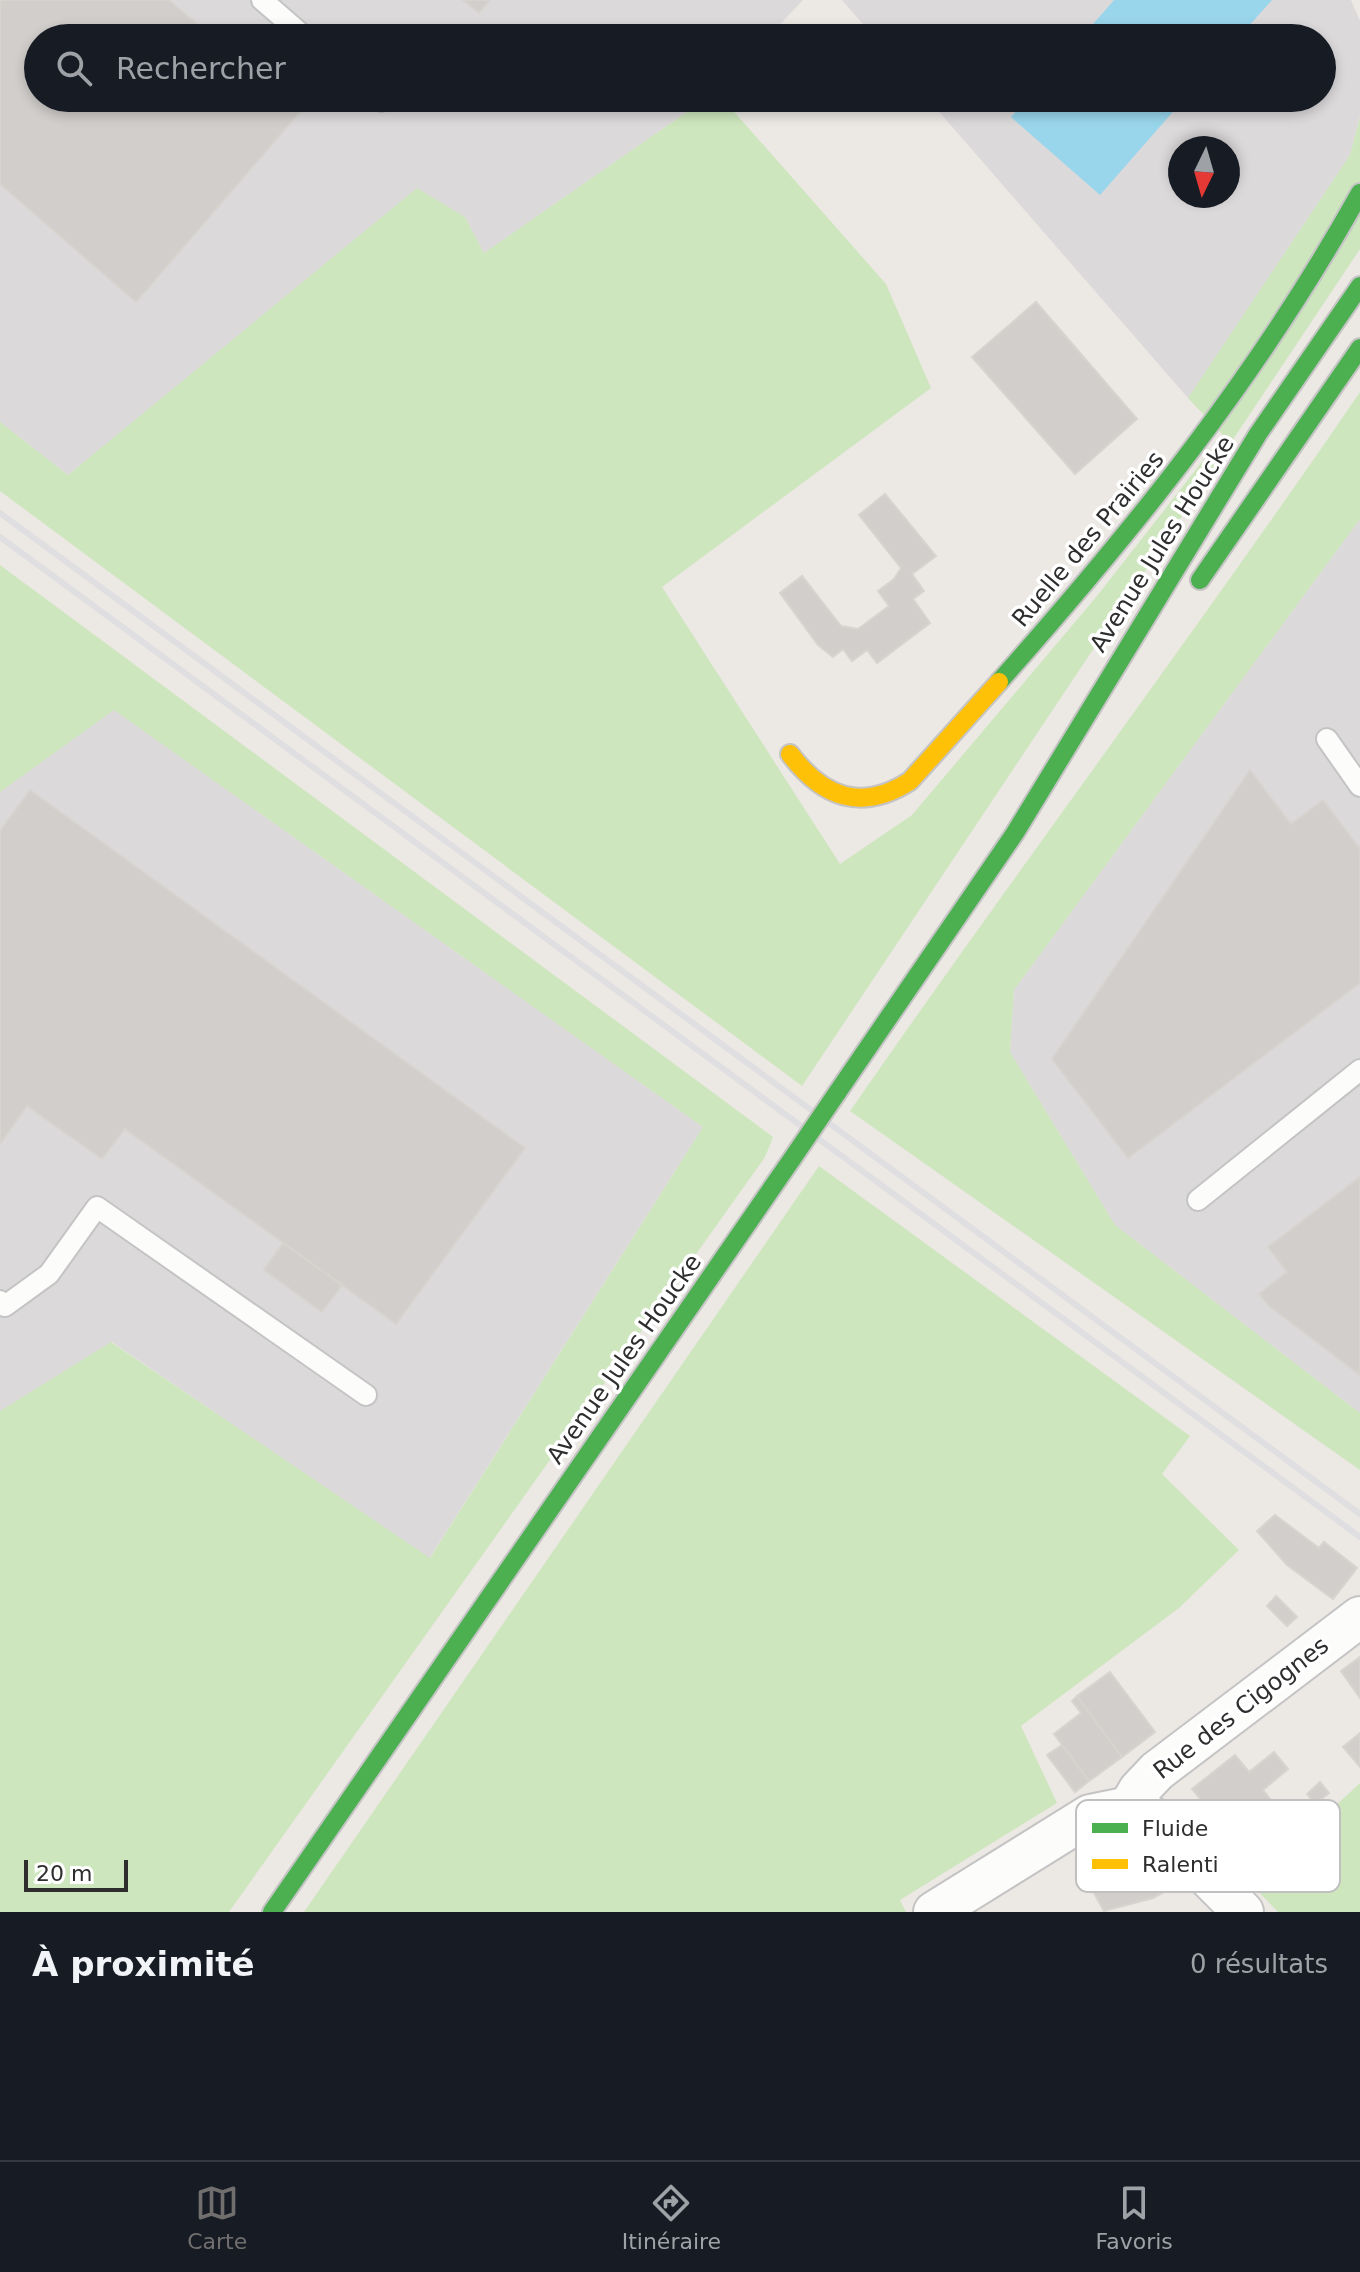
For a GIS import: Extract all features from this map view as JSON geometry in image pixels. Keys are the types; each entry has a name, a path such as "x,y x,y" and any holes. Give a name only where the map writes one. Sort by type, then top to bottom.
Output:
{"main road":[{"name":"Ruelle des Prairies","path":"790,754 809,780 847,797 887,796 910,781 1114,552 1236,394 1290,315 1360,193"},
{"name":"Avenue Jules Houcke","path":"272,1912 1015,833 1238,466 1360,286"},
{"path":"1193,591 1360,348"},
{"name":"Avenue Jules Houcke","path":"1015,833 1125,690"}],"street":[{"name":"Rue des Cigognes","path":"1133,1800 1157,1771 1360,1617"},
{"path":"934,1912 1076,1824"},
{"name":"Rue des Cigognes","path":"1223,1892 1243,1912"}],"lane":[{"path":"262,0 290,24"},
{"path":"1327,739 1360,786"},
{"path":"1198,1200 1360,1070"},
{"path":"3,1304 49,1274 97,1207 366,1395"}],"shaded area":[{"path":"0,0 803,0 780,24 24,24 24,112 687,112 484,253 465,217 417,189 68,475 0,422"},
{"path":"842,0 1351,0 1360,21 1360,116 1350,155 1188,398 939,112 1336,112 1336,24 863,24"},
{"path":"1360,519 1360,1413 1115,1225 1010,1052 1014,990"},
{"path":"113,709 703,1127 429,1559 112,1342 0,1411 0,792"}],"green space":[{"path":"687,112 734,112 886,284 931,388 662,587 840,864 912,815 1097,596 1223,435 1188,398 1350,155 1360,117 1360,249 802,1086 0,491 0,422 68,475 417,188 465,217 484,253"},
{"path":"1360,392 1360,519 1014,990 1010,1052 1115,1225 1360,1413 1360,1470 850,1111"},
{"path":"0,565 773,1137 765,1157 229,1912 0,1912 0,1411 111,1342 430,1558 703,1127 114,710 0,792"},
{"path":"819,1166 1190,1436 1162,1474 1239,1550 1179,1608 1021,1726 1057,1803 900,1900 906,1912 304,1912"},
{"path":"1360,1783 1360,1912 1278,1912 1259,1892 1340,1892 1340,1802"}],"water":[{"path":"1114,0 1272,0 1251,24 1093,24"},
{"path":"1015,112 1173,112 1100,195 1011,117"}],"building":[{"path":"0,0 169,0 197,24 24,24 24,112 300,112 136,302 0,184"},
{"path":"463,0 490,0 479,13"},
{"path":"1036,302 1137,419 1075,474 972,357"},
{"path":"885,494 936,556 912,574 924,591 913,599 930,623 877,663 867,650 852,661 843,649 833,657 818,645 780,593 802,576 841,626 858,629 889,606 878,591 894,579 901,568 859,515"},
{"path":"1250,770 1291,824 1323,800 1360,849 1360,983 1128,1158 1052,1059"},
{"path":"30,790 525,1148 396,1324 125,1129 102,1159 27,1106 0,1144 0,831"},
{"path":"1360,1177 1360,1375 1269,1306 1259,1294 1287,1272 1268,1247"},
{"path":"283,1243 342,1285 322,1312 264,1270"},
{"path":"1275,1515 1319,1548 1324,1542 1357,1568 1333,1599 1287,1565 1257,1531"},
{"path":"1276,1596 1297,1617 1287,1626 1267,1606"},
{"path":"1360,1657 1360,1698 1341,1671"},
{"path":"1110,1672 1155,1732 1122,1757 1077,1696"},
{"path":"1077,1696 1122,1757 1089,1781 1054,1734 1081,1713 1072,1701"},
{"path":"1360,1733 1360,1767 1343,1747"},
{"path":"1062,1745 1089,1781 1075,1792 1047,1755"},
{"path":"1274,1752 1288,1769 1263,1790 1271,1800 1201,1800 1192,1789 1235,1755 1249,1772"},
{"path":"1320,1782 1329,1793 1320,1800 1312,1800 1307,1794"},
{"path":"1093,1892 1164,1892 1153,1898 1104,1911"}],"railway":[{"path":"0,513 1360,1514"},
{"path":"0,537 1360,1537"}],"traffic: fast":[{"path":"999,682 1099,566 1193,448 1280,325 1360,193"},
{"path":"837,1093 1015,833 1258,434 1360,286"},
{"path":"1200,580 1360,348"},
{"path":"792,1159 837,1093"},
{"path":"272,1912 792,1159"}],"traffic: slow":[{"path":"790,754 816,781 844,796 860,798 892,791 910,781 999,682"}]}
